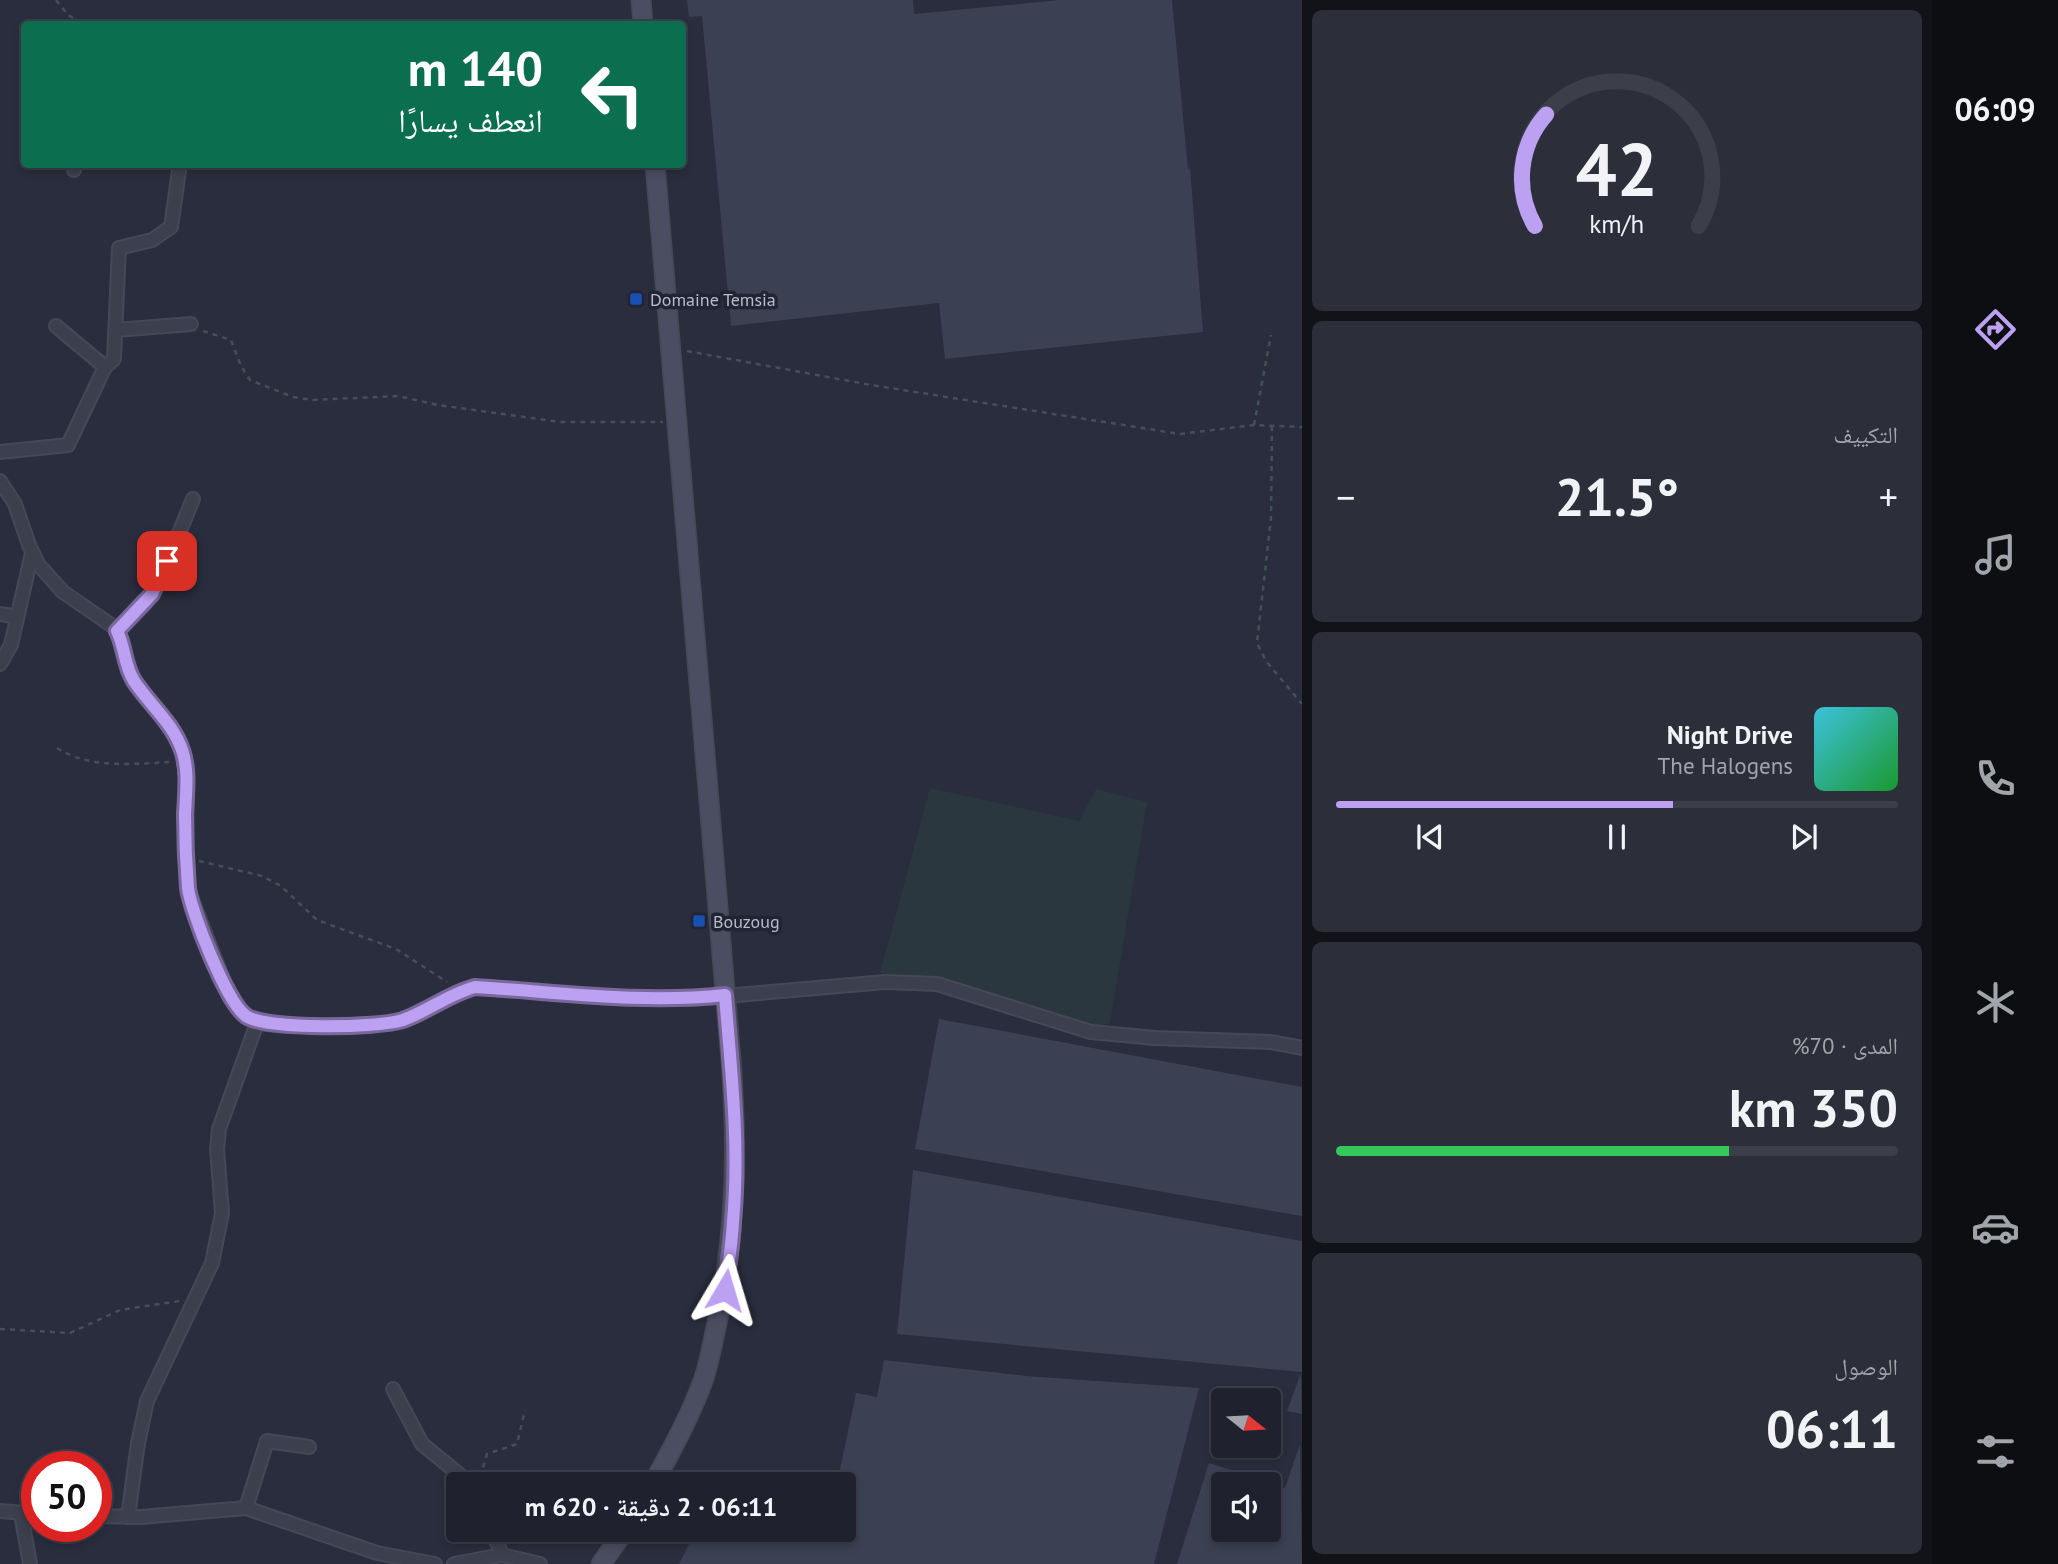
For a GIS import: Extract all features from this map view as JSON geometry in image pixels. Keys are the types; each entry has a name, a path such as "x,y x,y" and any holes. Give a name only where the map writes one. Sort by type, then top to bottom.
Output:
{"main road":[{"path":"641,0 643,21"},
{"path":"655,168 733,1095 735,1164 734,1219 725,1290 705,1376 688,1420 660,1472"},
{"path":"601,1564 617,1542"}],"street":[{"path":"0,452 68,445 105,367 114,359 119,248 152,240 171,227 179,168"},
{"path":"116,330 191,324"},
{"path":"57,326 105,367"},
{"path":"0,481 15,504 32,552 48,577 63,592 117,631 128,671 174,734 183,751 187,781 186,858 192,906 231,1000 257,1023 285,1026 382,1024 402,1020 461,991 475,987 621,998 691,999 885,982 937,984 1091,1032 1155,1038 1271,1042 1302,1048"},
{"path":"117,631 144,605 159,582 193,499"},
{"path":"0,664 9,652 32,552"},
{"path":"0,614 18,617"},
{"path":"128,1517 147,1401 212,1264 222,1213 217,1149 219,1129 257,1023"},
{"path":"393,1389 422,1444 456,1472"},
{"path":"246,1508 267,1441 309,1447"},
{"path":"112,1516 246,1508 377,1553 435,1564"},
{"path":"0,1511 21,1514"},
{"path":"26,1542 30,1564"},
{"path":"497,1542 502,1555"},
{"path":"454,1564 502,1555 540,1564"}],"path":[{"path":"56,0 68,15 78,21"},
{"path":"191,324 200,330 231,340 241,366 250,380 293,397 313,400 398,396 438,405 560,422 677,422"},
{"path":"1254,425 1271,335"},
{"path":"670,348 1164,432 1192,433 1254,425 1302,427"},
{"path":"1272,426 1271,518 1257,643 1266,661 1302,704"},
{"path":"57,748 77,759 94,762 184,762"},
{"path":"186,858 262,876 281,886 317,920 396,949 461,991"},
{"path":"0,1329 70,1333 120,1311 197,1298"},
{"path":"482,1472 487,1454 517,1444 525,1410"}],"shaded area":[{"path":"930,788 1079,821 1096,789 1147,802 1110,1023 1093,1028 962,987 880,973"}],"building":[{"path":"687,0 913,0 914,14 1059,0 1172,0 1188,169 1190,168 1203,332 945,359 939,303 731,326 702,16 689,17"},
{"path":"939,1019 1302,1087 1302,1216 915,1149"},
{"path":"913,1170 1302,1241 1302,1372 897,1334"},
{"path":"884,1360 1026,1376 1199,1388 1154,1564 679,1564 690,1542 856,1542 856,1472 840,1472 856,1393 877,1397"},
{"path":"1301,1373 1302,1414 1287,1411"},
{"path":"1300,1444 1302,1564 1177,1564 1209,1463 1236,1472 1211,1472 1211,1542 1281,1542 1281,1487 1285,1488"}],"place":[{"name":"Domaine Temsia","path":"636,299"},
{"name":"Bouzoug","path":"699,921"}],"route":[{"path":"167,561 152,594 117,631 122,640 128,671 174,734 183,751 187,781 185,813 189,892 192,906 231,1000 257,1023 285,1026 382,1024 402,1020 458,992 475,987 621,998 691,999 725,995 735,1164 734,1219 725,1290"}]}
